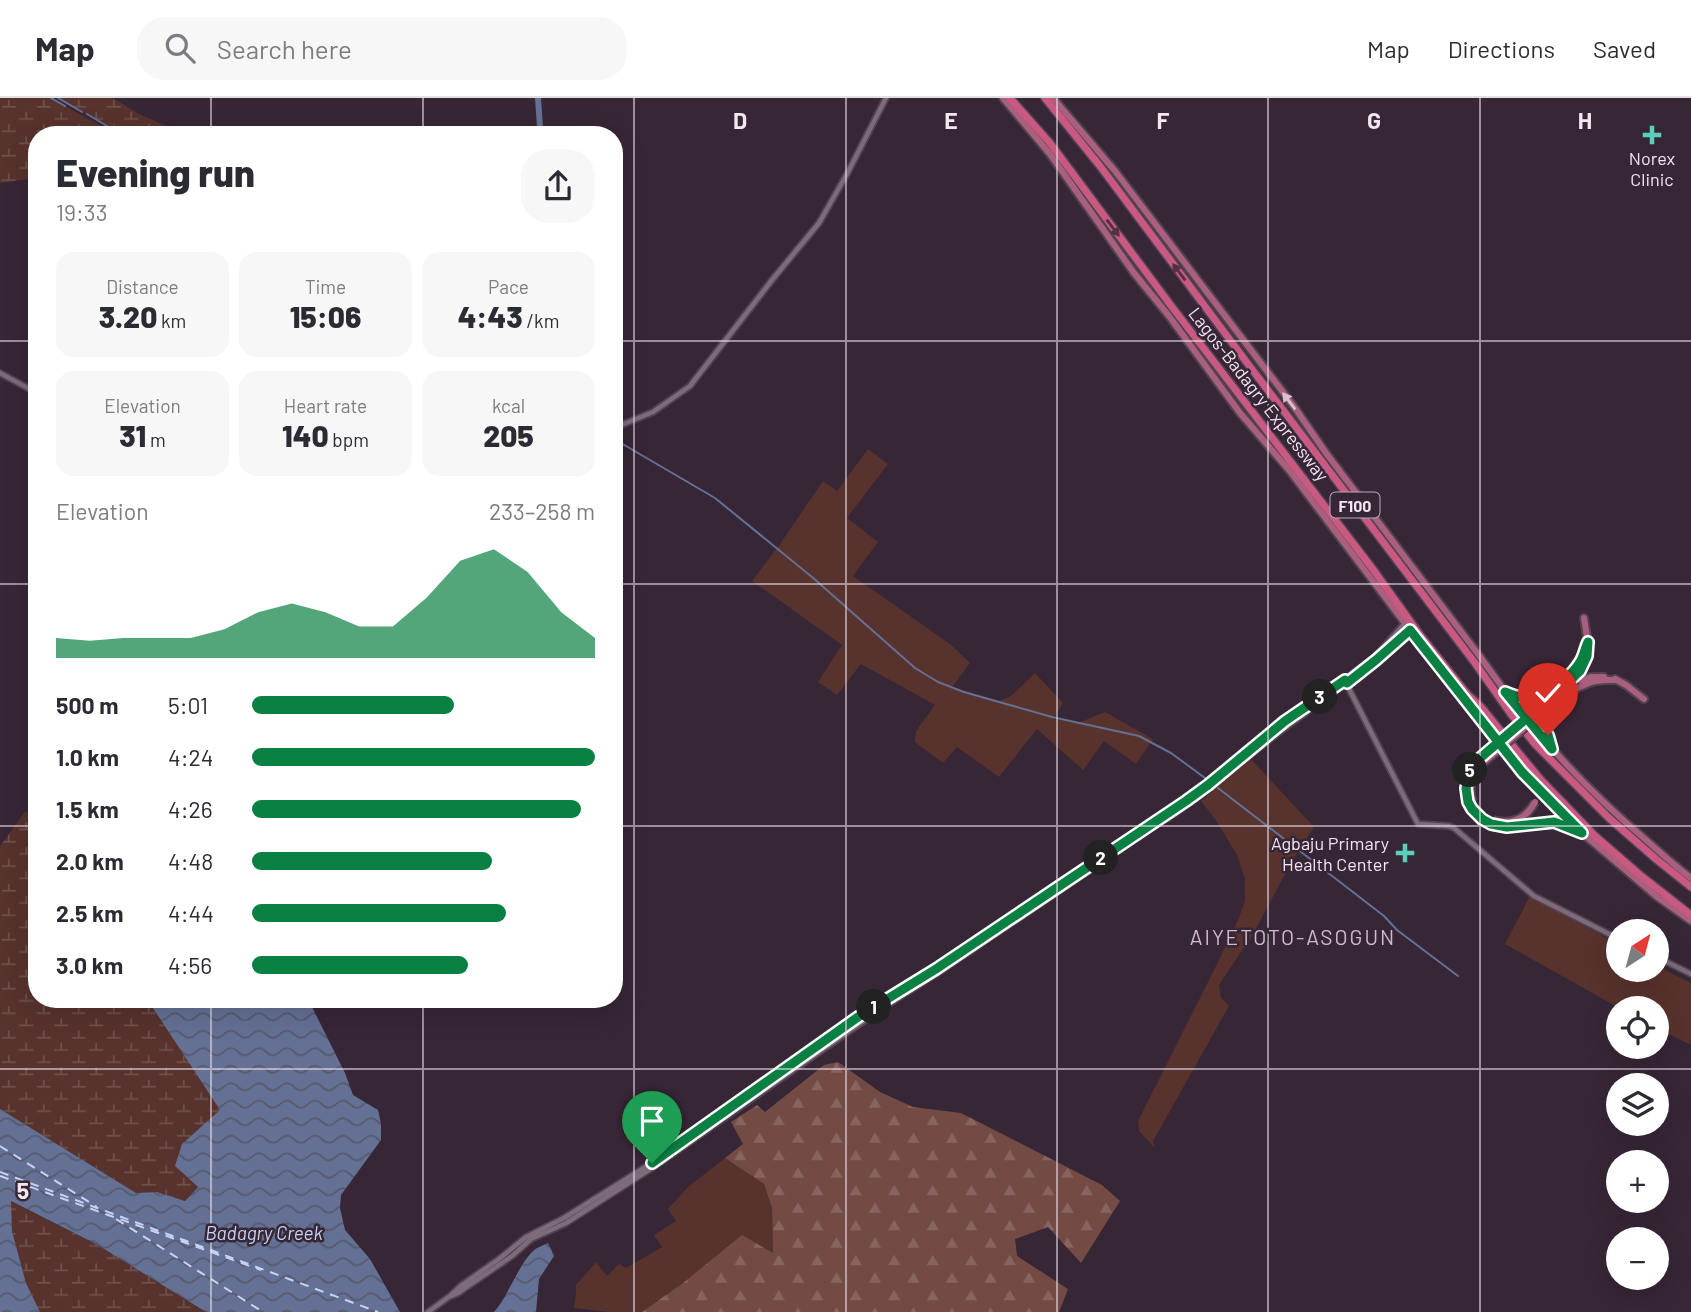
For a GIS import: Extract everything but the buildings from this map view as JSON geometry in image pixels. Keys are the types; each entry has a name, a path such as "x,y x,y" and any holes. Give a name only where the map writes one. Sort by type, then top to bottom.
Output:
{"highway":[{"name":"Lagos-Badagry Expressway","path":"1010,98 1050,143 1467,694 1572,813 1640,875 1691,915"},
{"name":"Lagos-Badagry Expressway","path":"1045,98 1100,166 1535,744 1634,841 1691,887"},
{"path":"1632,829 1634,841"}],"main road":[{"name":"Lagos-Badagry Expressway","path":"1003,98 1050,154 1134,273 1240,413 1289,470 1410,630"},
{"name":"Lagos-Badagry Expressway","path":"1053,98 1115,171 1230,322 1505,692 1552,749 1600,800 1691,878"},
{"path":"1529,780 1535,802 1518,820 1506,822 1490,819 1479,812 1472,800 1470,789 1477,768 1564,690 1583,666 1588,642 1584,618"},
{"path":"1410,630 1529,780 1582,833 1691,922"},
{"path":"1505,692 1529,698 1553,690 1576,668 1588,642"},
{"path":"1582,833 1563,824 1548,822 1507,827 1486,822 1476,815 1468,802 1466,782 1470,771 1479,759 1564,690 1591,677 1602,676 1617,680 1644,699"},
{"path":"1552,749 1548,735 1549,725 1561,702 1586,683 1617,680"}],"street":[{"path":"623,424 653,412 684,391 698,377 819,223 886,98"},
{"path":"0,373 28,388"},
{"path":"1346,682 1383,650 1406,623"},
{"path":"428,1312 526,1237 564,1219 652,1163 1179,806 1264,737 1346,682 1410,630"},
{"path":"1346,682 1418,824 1454,828 1534,896 1606,932"},
{"path":"1670,964 1691,974"}],"green space":[{"path":"0,98 51,98 101,126 28,126 28,179 0,183"},
{"path":"58,98 113,98 166,126 106,126"},
{"path":"868,449 888,464 847,518 878,542 853,576 950,644 970,663 952,687 998,701 1011,696 1035,673 1063,703 1053,719 1078,723 1105,712 1153,739 1136,764 1104,741 1083,770 1037,729 999,777 957,747 943,763 915,742 916,731 935,705 861,664 837,695 818,682 842,645 752,581 823,481 837,491"},
{"path":"1250,758 1314,827 1291,863 1253,934 1219,985 1221,998 1229,1006 1153,1141 1155,1148 1139,1131 1138,1121 1217,964 1245,900 1245,879 1237,855 1201,801"},
{"path":"25,812 28,812 28,1008 153,1008 220,1110 198,1186 185,1201 157,1192 136,1193 0,1109 0,846"},
{"path":"1530,896 1606,938 1606,982 1670,982 1670,972 1691,983 1691,1045 1669,1034 1669,996 1606,996 1606,1001 1505,944"},
{"path":"838,1062 880,1092 913,1107 961,1113 1102,1185 1120,1201 1081,1263 1048,1227 1015,1239 1017,1256 1068,1289 1059,1312 642,1312 742,1235 773,1253 772,1208 764,1184 725,1158 743,1144 731,1122 757,1105 765,1112 824,1065"},
{"path":"725,1158 764,1184 772,1208 773,1253 683,1283 642,1312 574,1308 576,1285 596,1262 607,1276 619,1264 626,1268 662,1247 654,1235 676,1221 668,1209 687,1188"},
{"path":"10,1201 96,1244 206,1312 40,1312 26,1283 12,1231"}],"water":[{"name":"Badagry Creek","path":"153,1008 312,1008 353,1095 378,1110 381,1140 341,1195 340,1208 345,1230 370,1259 400,1312 206,1312 96,1244 11,1201 12,1231 26,1283 40,1312 0,1312 0,1109 136,1193 157,1192 185,1201 198,1187 175,1166 182,1144 220,1110"},
{"path":"548,1243 554,1256 539,1279 536,1312 494,1312 525,1260 537,1248"}],"waterway":[{"path":"51,98 65,106"},
{"path":"58,98 82,112"},
{"path":"538,98 540,126"},
{"path":"87,114 107,126"},
{"path":"623,444 715,498 812,577 915,668 938,682 1052,717 1139,736 1171,753 1205,778"},
{"path":"1218,788 1458,976"}],"ferry route":[{"path":"0,1146 97,1207"},
{"path":"0,1172 378,1312"},
{"path":"0,1176 261,1270"},
{"path":"116,1219 263,1312"}],"place":[{"name":"Norex Clinic","path":"1652,135"},
{"name":"Agbaju Primary Health Center","path":"1405,853"}],"district":[{"name":"AIYETOTO-ASOGUN","path":"1293,936"}],"route":[{"path":"652,1163 858,1017 936,969 1186,801 1285,721 1345,680 1347,683 1410,630 1487,729 1522,772 1582,833 1554,822 1500,826 1476,815 1466,796 1466,782 1470,771 1483,755 1562,688 1575,677 1586,660 1588,642 1576,668 1553,690 1529,698 1505,692 1552,749 1548,735"}]}
